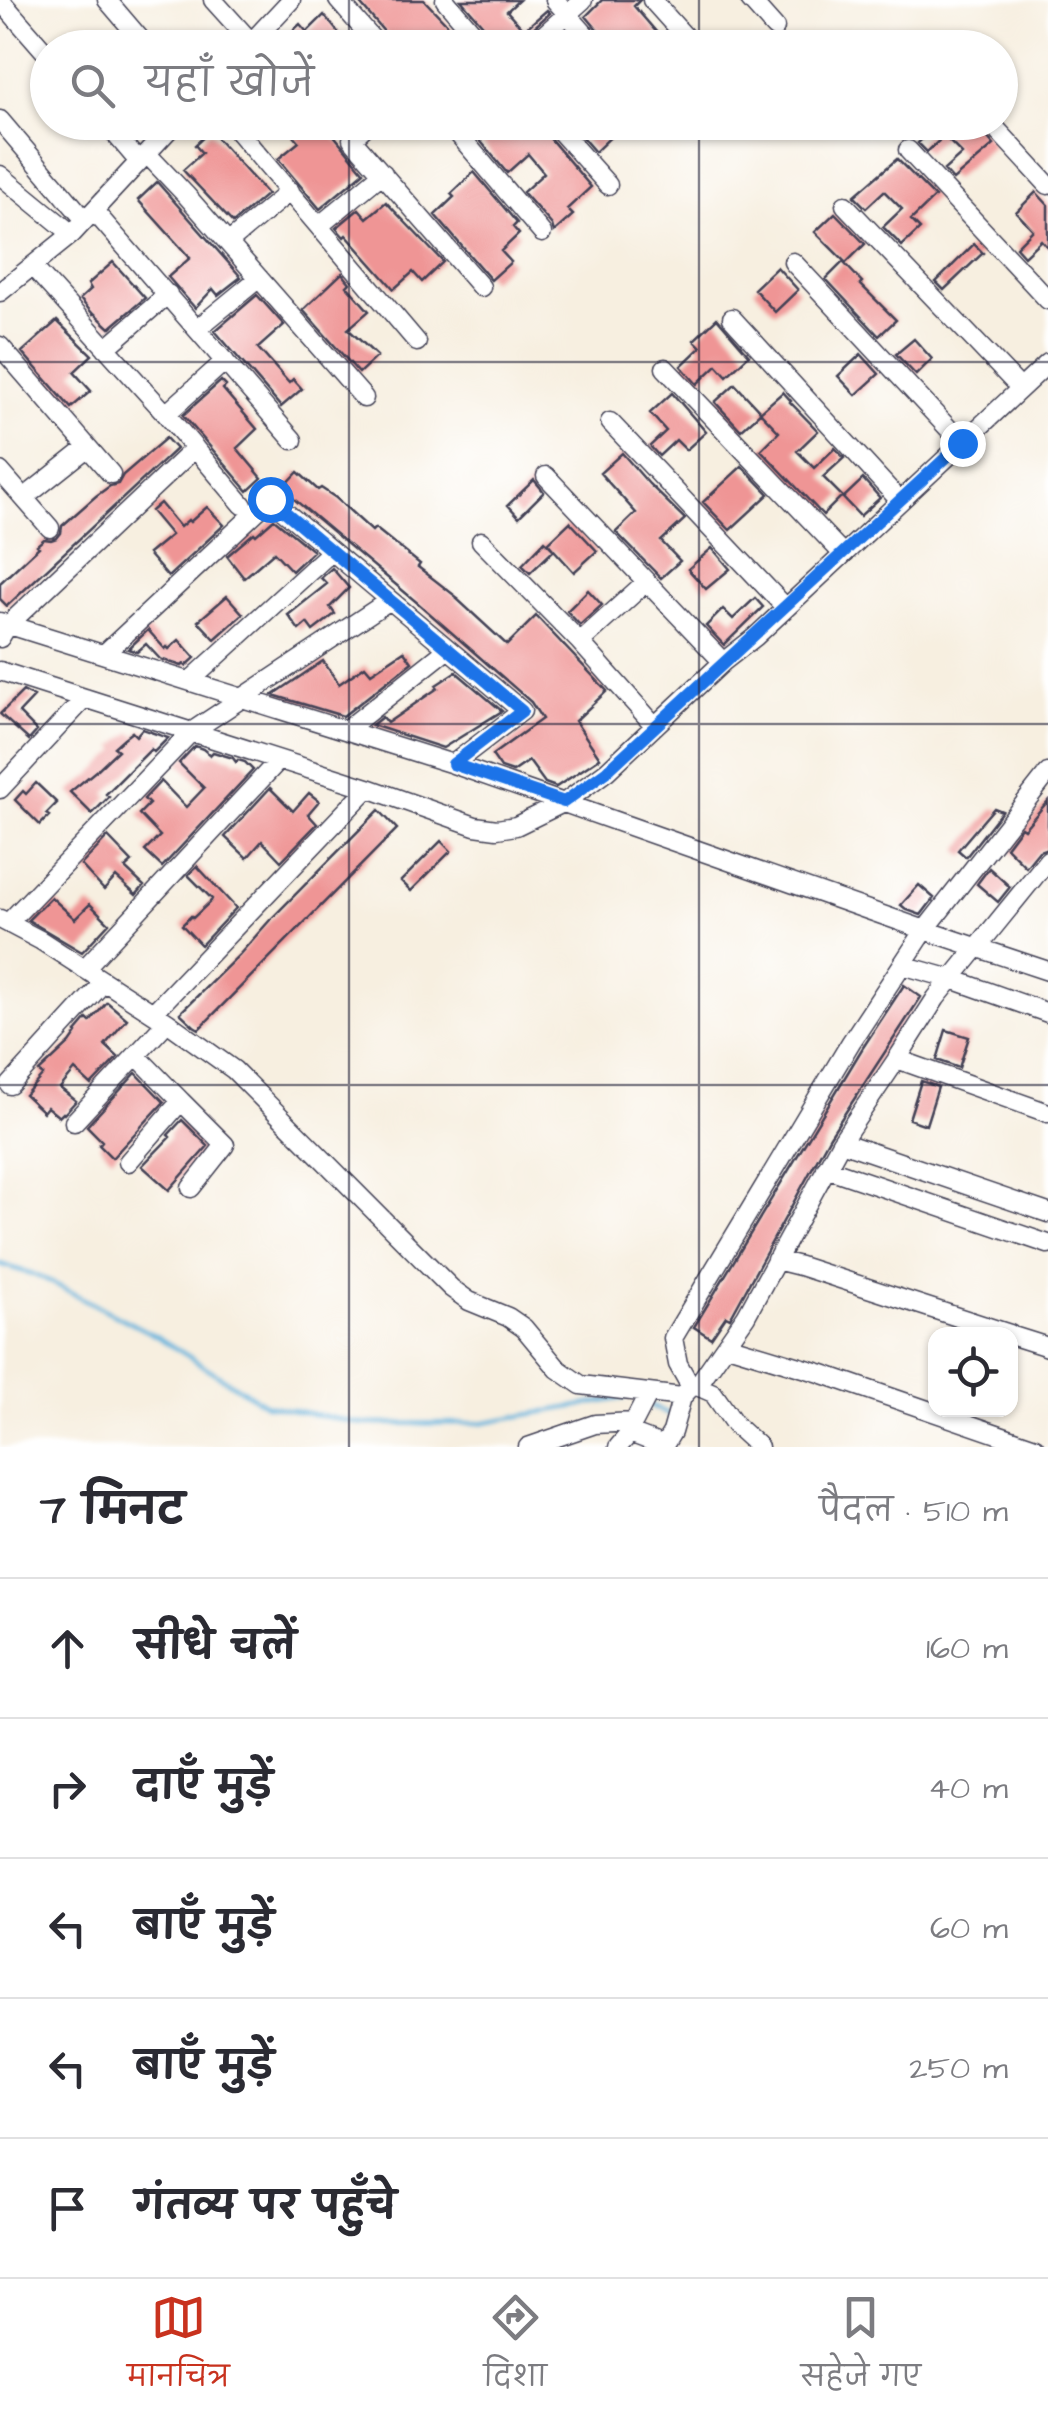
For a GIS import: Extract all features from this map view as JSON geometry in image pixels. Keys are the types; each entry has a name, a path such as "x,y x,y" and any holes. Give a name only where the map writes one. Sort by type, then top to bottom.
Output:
{"street":[{"path":"0,0 30,34"},
{"path":"107,0 133,30"},
{"path":"214,0 243,30"},
{"path":"266,30 290,0"},
{"path":"338,0 364,30"},
{"path":"445,0 471,30"},
{"path":"542,30 561,7 583,0"},
{"path":"652,0 679,30"},
{"path":"750,0 775,28"},
{"path":"561,7 581,30"},
{"path":"0,120 84,222 168,294 293,440"},
{"path":"124,140 228,243 364,398"},
{"path":"0,292 84,222 160,140"},
{"path":"246,140 417,342"},
{"path":"353,140 481,287"},
{"path":"463,140 542,232"},
{"path":"568,140 608,185"},
{"path":"1007,140 1048,185"},
{"path":"908,150 1048,300"},
{"path":"319,226 384,173"},
{"path":"0,176 84,222"},
{"path":"228,243 290,191"},
{"path":"844,205 1020,388"},
{"path":"793,262 962,443"},
{"path":"34,267 243,505"},
{"path":"198,328 259,278"},
{"path":"106,348 168,294"},
{"path":"732,318 900,500"},
{"path":"0,346 111,474"},
{"path":"166,414 225,362"},
{"path":"0,671 368,788 474,826 516,826 564,802 607,771 1048,362"},
{"path":"665,368 843,554"},
{"path":"610,422 786,608"},
{"path":"24,498 86,448"},
{"path":"3,628 196,448"},
{"path":"0,471 50,528"},
{"path":"546,476 723,662"},
{"path":"104,654 270,499 522,711 453,764"},
{"path":"481,542 580,642 655,726"},
{"path":"190,680 332,551"},
{"path":"580,642 646,582"},
{"path":"390,600 191,732 4,921 40,940 221,1060 258,1092 451,1288 524,1328 558,1369 636,1417 666,1442 687,1396 746,1316 841,1142 936,998 1047,863"},
{"path":"3,628 104,654 453,764 1048,971"},
{"path":"346,730 448,649"},
{"path":"0,789 86,698"},
{"path":"84,969 279,760"},
{"path":"687,1396 673,1338 850,1042 925,930 1048,773"},
{"path":"74,1122 136,1055 160,1018 368,788"},
{"path":"902,966 952,978 1048,1013"},
{"path":"10,1086 104,982"},
{"path":"136,1055 225,1145 191,1188"},
{"path":"897,1059 1048,1113"},
{"path":"128,1162 181,1101"},
{"path":"841,1142 1048,1214"},
{"path":"826,1168 1048,1244"},
{"path":"776,1260 988,1327"},
{"path":"1018,1337 1048,1347"},
{"path":"727,1346 1035,1447"},
{"path":"528,1447 595,1424 636,1417 687,1396 712,1393 736,1426 759,1447"}],"building":[{"path":"357,0 424,0 453,30 383,30"},
{"path":"461,0 519,0 507,11 524,30 487,30"},
{"path":"602,0 640,0 634,6 655,30 598,30 586,16"},
{"path":"547,10 550,13 531,30 524,30"},
{"path":"324,15 336,30 309,30"},
{"path":"200,140 218,140 267,194 233,223 183,170 202,153 195,145"},
{"path":"338,140 364,172 320,209 278,159 299,142"},
{"path":"480,140 551,140 591,187 567,209 573,215 554,232 523,192 544,173 528,154 507,173"},
{"path":"585,140 607,140 595,152"},
{"path":"921,140 940,140 927,152 918,143"},
{"path":"948,140 990,140 994,145 953,180 944,170 962,154"},
{"path":"897,159 935,197 911,220 920,229 902,246 883,227 902,209 884,191 866,208 854,196"},
{"path":"474,172 517,223 513,227 519,234 501,251 511,262 491,280 435,215"},
{"path":"157,182 241,277 218,295 213,289 195,308 168,277 190,258 138,200"},
{"path":"1036,192 1048,205 1048,248 1041,240 1024,256 1016,247 1033,230 1016,212"},
{"path":"386,202 443,262 422,282 413,272 394,289 336,228 359,209 367,218"},
{"path":"835,213 865,244 846,263 815,232"},
{"path":"974,244 983,253 944,290 936,282"},
{"path":"113,262 145,298 110,328 80,299 91,289 88,284"},
{"path":"843,262 896,320 879,336 826,279"},
{"path":"777,267 798,290 775,312 754,289"},
{"path":"342,273 350,283 347,286 369,311 348,329 377,356 359,373 303,310"},
{"path":"257,295 284,325 258,348 289,383 293,379 302,389 281,407 215,331"},
{"path":"717,318 749,355 727,376 717,365 697,384 681,366 701,347 694,340"},
{"path":"57,321 92,355 74,372 91,391 71,408 22,352"},
{"path":"914,339 932,359 916,375 896,354"},
{"path":"861,354 879,374 856,395 838,376"},
{"path":"221,381 226,386 223,389 257,429 237,448 262,478 248,491 183,415"},
{"path":"735,384 761,412 741,430 715,402"},
{"path":"783,392 818,431 797,451 814,468 835,448 844,458 823,477 842,496 823,515 761,450 779,432 760,412"},
{"path":"672,393 706,432 686,450 676,440 659,456 650,446 666,431 650,413"},
{"path":"166,438 176,449 7,606 0,599 0,583 37,545 44,539 57,538 62,526 96,496 118,484 123,475"},
{"path":"622,453 685,519 661,541 680,561 661,578 616,532 636,513 600,473"},
{"path":"742,466 769,494 730,530 703,502"},
{"path":"298,472 420,564 418,567 458,598 507,645 536,616 607,691 575,721 600,758 556,787 545,783 529,761 513,772 501,768 492,755 542,719 531,702 282,489"},
{"path":"863,479 880,498 860,516 843,498"},
{"path":"534,480 544,492 519,517 508,505"},
{"path":"160,503 180,527 207,507 224,525 168,577 148,554 171,535 151,511"},
{"path":"274,519 313,551 292,571 274,552 244,578 227,556"},
{"path":"570,522 597,551 574,572 554,550 530,573 522,565 545,541 553,549 548,543"},
{"path":"712,548 730,569 706,589 688,569"},
{"path":"332,568 349,588 330,607 335,614 313,631 307,623 299,630 288,615 327,584 321,578"},
{"path":"588,590 602,605 580,625 567,611"},
{"path":"227,596 243,614 215,639 198,621"},
{"path":"755,598 763,607 724,645 706,626 723,609 733,619"},
{"path":"148,630 165,649 179,640 195,658 182,666 160,659 146,644 137,652 128,649"},
{"path":"404,651 412,662 343,716 273,695 323,661 339,684 365,666 371,673"},
{"path":"456,672 502,711 443,748 372,725 382,717 387,723"},
{"path":"23,691 34,697 19,713 37,731 29,740 0,714"},
{"path":"142,729 168,738 154,752 151,749 106,794 109,797 92,814 70,792 118,750 114,747 124,738 132,732 136,736"},
{"path":"195,746 210,755 213,752 245,762 253,770 162,867 145,851 160,836 139,814 149,804 144,799 161,781 186,807 204,788 179,763"},
{"path":"36,783 57,803 40,825 15,800"},
{"path":"270,788 293,811 309,793 319,801 308,814 317,824 281,861 262,841 247,858 225,837"},
{"path":"1048,801 1048,848 1039,851 1026,867 1006,847"},
{"path":"994,808 1002,811 966,857 958,850"},
{"path":"379,810 397,829 199,1029 194,1026 180,1013"},
{"path":"108,837 132,862 125,868 144,886 136,895 116,877 104,890 81,865"},
{"path":"441,841 451,851 411,891 401,881"},
{"path":"197,866 236,908 201,945 182,925 212,899 188,875"},
{"path":"989,868 1010,887 998,902 977,884"},
{"path":"919,885 934,898 921,915 901,905"},
{"path":"51,897 75,919 90,904 109,923 82,952 28,920"},
{"path":"904,985 921,997 830,1136 730,1318 726,1316 711,1338 694,1327"},
{"path":"107,1002 127,1019 105,1045 118,1057 91,1085 75,1070 60,1088 76,1101 59,1117 47,1107 43,1112 25,1095 43,1075 39,1072"},
{"path":"946,1030 969,1037 959,1068 937,1060"},
{"path":"136,1073 164,1102 112,1158 87,1126"},
{"path":"921,1081 938,1087 926,1125 909,1119"},
{"path":"182,1120 208,1146 169,1190 142,1166"}],"waterway":[{"path":"0,1264 41,1277 156,1336 266,1405 363,1424 479,1423 625,1398"},
{"path":"648,1405 671,1415"}],"route":[{"path":"270,499 522,711 453,764 564,802 607,771 962,443"}]}
